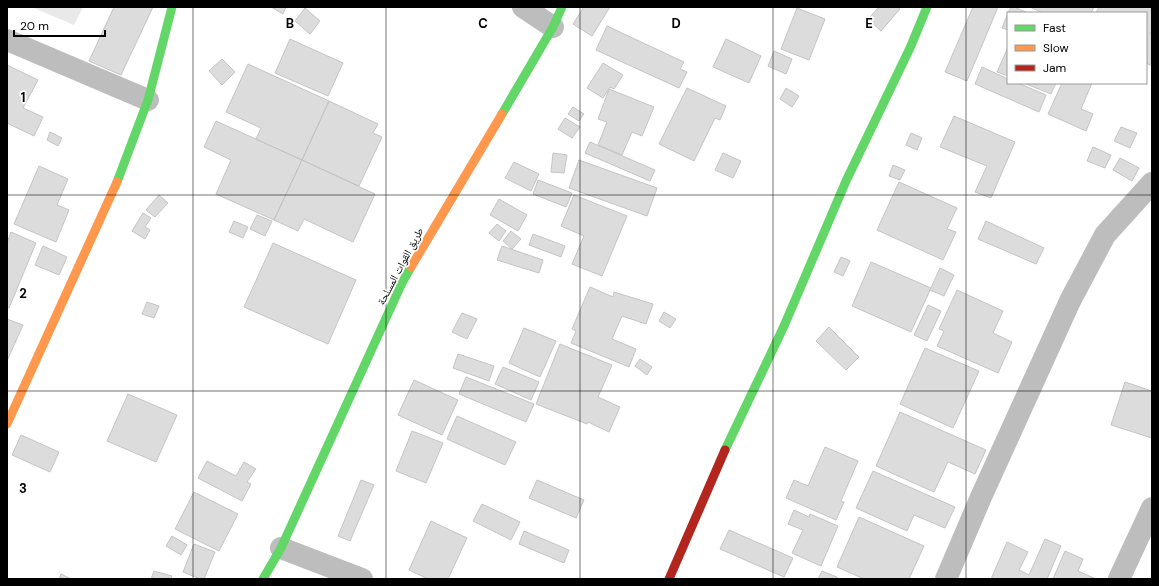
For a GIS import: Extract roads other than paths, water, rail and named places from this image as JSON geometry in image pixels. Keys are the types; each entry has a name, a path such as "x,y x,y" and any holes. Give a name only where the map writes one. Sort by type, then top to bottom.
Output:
{"street":[{"path":"7,424 121,172 148,100 172,7"},
{"path":"523,7 553,27"},
{"name":"طريق القوات المسلحة","path":"263,579 281,548 402,283 553,27 562,7"},
{"path":"669,579 714,470 784,326 846,181 910,48 927,7"},
{"path":"7,40 148,100"},
{"path":"946,579 981,497 1070,301 1105,235 1152,183"},
{"path":"1119,579 1152,508"},
{"path":"281,548 362,579"}]}
